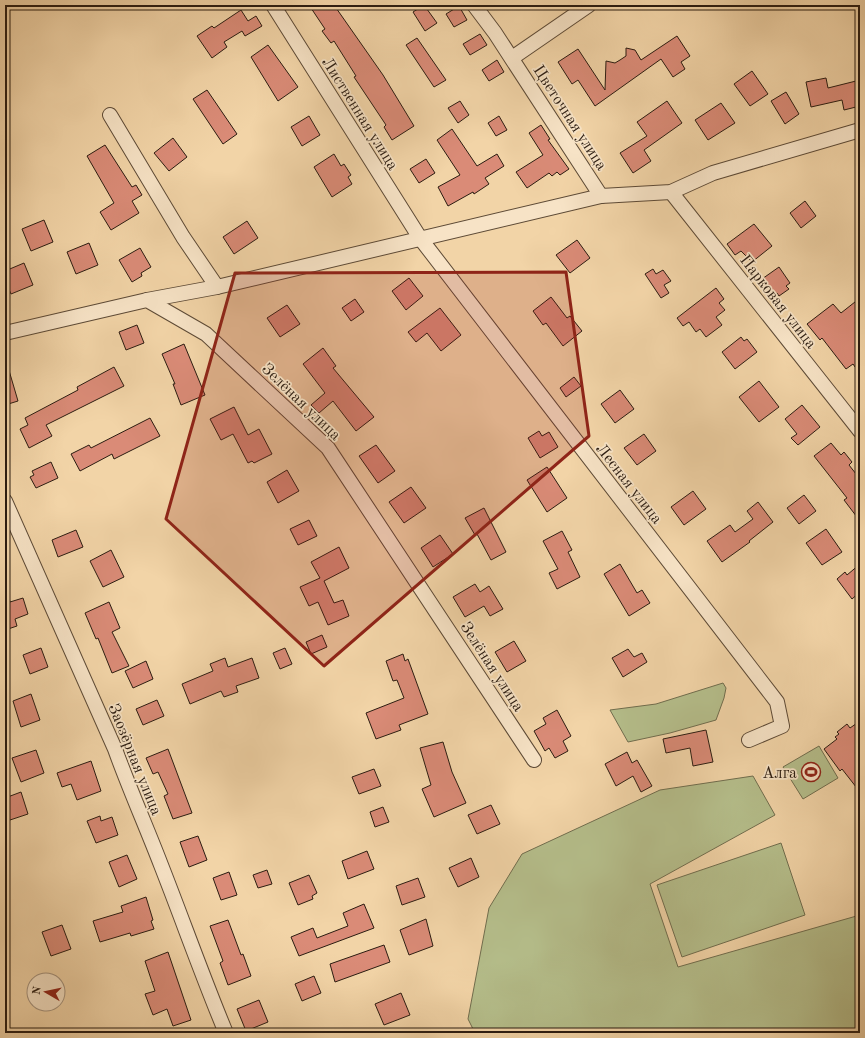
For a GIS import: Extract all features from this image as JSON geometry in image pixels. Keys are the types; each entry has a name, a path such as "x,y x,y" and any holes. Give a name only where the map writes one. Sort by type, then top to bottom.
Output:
{"street":[{"name":"Лиственная улица","path":"273,5 420,238"},
{"name":"Цветочная улица","path":"474,5 512,58 601,196"},
{"name":"Цветочная улица","path":"512,58 589,5"},
{"path":"110,115 183,237 217,287"},
{"path":"5,333 148,300 217,287 601,196 671,192 713,174 860,130"},
{"name":"Парковая улица","path":"671,192 860,431"},
{"name":"Лесная улица","path":"420,238 777,702 782,726 749,740"},
{"name":"Зелёная улица","path":"148,300 206,334 328,448 534,760"},
{"name":"Заозёрная улица","path":"5,501 115,749 130,790 162,865 198,964 226,1033"}],"highlighted area":[{"path":"566,272 589,436 324,666 166,519 235,273"}],"green space":[{"path":"723,683 726,688 716,720 670,733 628,742 610,710 656,704"},
{"name":"Алга","path":"819,746 838,778 803,799 783,767"},
{"path":"753,776 775,815 650,884 678,967 860,915 860,1033 475,1033 468,1019 489,908 522,854 660,790"},
{"path":"781,843 805,915 682,957 657,885"}],"building":[{"path":"309,5 334,5 383,75 414,126 392,140 384,127 386,125 354,77 356,76 334,41 331,43 322,31 325,29"},
{"path":"424,5 437,23 425,31 413,12"},
{"path":"459,6 467,20 454,27 446,14"},
{"path":"241,10 248,21 256,16 262,26 245,36 242,31 224,42 227,47 212,58 197,36 212,26 214,28"},
{"path":"480,34 487,45 470,55 463,44"},
{"path":"677,36 690,56 681,62 685,69 673,77 661,59 595,106 578,80 572,84 558,62 578,49 605,90 606,61 615,63 620,60 626,56 626,48 635,50 641,60"},
{"path":"417,38 446,80 434,87 406,45"},
{"path":"268,45 298,87 278,101 251,57"},
{"path":"497,60 504,72 489,81 482,70"},
{"path":"752,71 768,94 750,106 734,84"},
{"path":"826,78 828,88 860,80 860,106 844,110 842,100 811,107 806,82"},
{"path":"207,90 237,134 223,144 193,99"},
{"path":"786,92 799,114 785,124 771,101"},
{"path":"460,101 469,115 458,123 448,108"},
{"path":"667,101 682,123 644,150 651,161 633,173 620,153 647,136 637,122"},
{"path":"721,103 735,123 708,140 695,120"},
{"path":"309,116 320,135 302,146 291,127"},
{"path":"499,116 507,130 496,136 488,123"},
{"path":"541,125 550,139 548,140 569,169 560,175 557,172 552,176 549,173 527,188 516,172 543,155 529,133"},
{"path":"452,129 477,166 497,154 504,166 485,178 489,184 474,194 473,192 448,206 438,187 460,175 437,140"},
{"path":"173,138 187,157 169,171 154,153"},
{"path":"105,145 132,187 136,185 142,195 132,201 139,213 111,230 100,212 114,203 87,156"},
{"path":"334,154 341,166 344,164 351,175 348,177 352,184 332,197 314,167"},
{"path":"426,159 435,173 419,183 410,169"},
{"path":"805,201 816,216 801,228 790,213"},
{"path":"44,220 53,242 31,251 22,229"},
{"path":"247,221 258,238 234,254 223,237"},
{"path":"754,224 772,246 752,262 741,251 735,255 727,244"},
{"path":"577,240 590,258 570,273 556,255"},
{"path":"89,243 98,265 76,274 67,252"},
{"path":"140,248 151,267 141,273 142,276 132,282 119,260"},
{"path":"24,263 33,285 11,294 5,280 5,271"},
{"path":"779,267 790,283 786,286 789,289 779,296 777,293 774,295 762,279"},
{"path":"653,269 656,274 663,270 671,281 664,285 669,293 661,298 645,274"},
{"path":"409,278 423,296 406,310 392,291"},
{"path":"716,288 724,299 719,303 725,310 716,317 722,325 706,337 700,329 696,332 689,322 683,326 677,318"},
{"path":"551,297 567,318 570,316 582,331 563,346 546,323 543,325 533,311"},
{"path":"860,298 860,374 853,364 846,369 822,338 820,340 807,324 833,304 841,313"},
{"path":"355,299 364,312 351,321 342,308"},
{"path":"287,305 300,324 280,337 267,318"},
{"path":"440,308 461,335 441,351 427,333 416,342 408,332"},
{"path":"137,325 144,343 126,350 119,332"},
{"path":"741,337 744,341 747,339 757,352 735,369 722,352"},
{"path":"184,344 205,395 181,405 173,384 175,384 162,354"},
{"path":"323,348 336,366 333,368 374,417 356,431 333,401 319,413 311,405 325,393 303,364"},
{"path":"5,367 8,367 18,401 5,405"},
{"path":"114,367 124,386 46,425 52,436 29,448 20,429 28,425 25,418 78,390 77,387"},
{"path":"574,377 581,386 566,397 560,388"},
{"path":"759,381 779,407 759,422 739,397"},
{"path":"620,390 634,409 615,423 601,404"},
{"path":"802,405 820,427 798,445 791,438 797,434 785,419"},
{"path":"234,407 248,435 259,429 272,454 254,463 252,461 248,463 233,434 221,440 210,419"},
{"path":"150,418 160,436 114,459 112,454 80,471 71,454 89,445 91,448"},
{"path":"539,431 542,436 549,432 558,447 540,458 528,438"},
{"path":"644,434 656,451 637,465 624,448"},
{"path":"831,443 841,455 844,452 852,462 849,465 860,479 860,521 844,500 847,498 814,456"},
{"path":"376,445 395,471 378,483 359,456"},
{"path":"51,462 58,478 36,488 30,477 34,475 32,471"},
{"path":"547,467 567,498 547,512 527,480"},
{"path":"287,470 299,491 278,503 267,482"},
{"path":"411,487 426,508 404,523 389,502"},
{"path":"693,491 706,509 684,525 671,507"},
{"path":"804,495 816,511 799,524 787,508"},
{"path":"758,502 773,522 749,541 750,542 722,562 707,541 730,525 735,532 753,519 747,511"},
{"path":"484,508 506,552 491,560 477,534 475,535 465,518"},
{"path":"309,520 317,536 298,545 290,529"},
{"path":"826,529 842,552 822,565 806,543"},
{"path":"76,530 83,547 58,557 52,540"},
{"path":"562,531 572,550 568,552 580,577 557,589 549,573 558,569 543,541"},
{"path":"440,535 453,554 433,567 421,548"},
{"path":"339,547 349,568 324,581 334,603 343,600 349,616 328,625 318,602 309,606 300,587 320,578 311,562"},
{"path":"111,550 124,577 103,587 90,561"},
{"path":"620,564 637,593 642,590 650,603 629,616 604,574"},
{"path":"860,564 860,592 852,599 837,579 845,572 847,575"},
{"path":"475,584 480,592 489,586 503,609 490,616 484,606 465,617 453,597"},
{"path":"5,594 8,594 10,602 23,598 28,614 15,619 17,626 8,629 5,622"},
{"path":"109,602 120,628 112,632 129,666 112,673 98,638 96,639 85,613"},
{"path":"322,635 327,647 311,654 306,642"},
{"path":"514,641 526,661 507,672 495,652"},
{"path":"41,648 48,667 30,674 23,655"},
{"path":"285,648 292,664 280,669 273,653"},
{"path":"628,649 634,657 642,653 647,662 623,677 612,658"},
{"path":"403,654 405,661 408,659 428,714 399,725 401,730 376,739 366,713 404,698 397,680 393,681 386,661"},
{"path":"225,658 228,667 252,658 259,678 236,686 238,692 224,697 221,691 190,704 182,684 213,671 210,664"},
{"path":"146,661 153,679 133,688 125,671"},
{"path":"31,694 40,720 21,727 13,701"},
{"path":"157,700 164,716 143,725 136,709"},
{"path":"557,710 571,736 563,741 568,751 555,758 549,748 545,751 534,731 546,724 543,718"},
{"path":"860,721 860,792 842,769 840,771 824,749 837,739 835,737 839,734 837,732 847,724 850,728"},
{"path":"706,730 713,762 693,766 690,748 666,753 663,739"},
{"path":"443,742 452,772 466,803 434,817 422,789 431,785 420,748"},
{"path":"168,749 192,813 173,819 164,796 168,794 158,772 153,774 146,758"},
{"path":"36,750 44,773 21,782 12,758"},
{"path":"627,752 632,763 637,760 652,786 641,792 633,776 616,786 605,764"},
{"path":"91,761 101,791 77,800 71,784 62,787 57,773"},
{"path":"374,769 381,786 359,794 352,777"},
{"path":"21,792 28,814 7,821 5,814 5,798"},
{"path":"491,805 500,824 477,834 468,815"},
{"path":"383,807 389,822 375,827 370,812"},
{"path":"100,816 101,821 112,817 118,835 96,843 87,821"},
{"path":"198,836 207,860 189,867 180,842"},
{"path":"367,851 374,869 348,879 342,861"},
{"path":"127,855 137,879 119,887 109,862"},
{"path":"471,858 479,877 458,887 449,868"},
{"path":"267,870 272,884 258,888 253,875"},
{"path":"229,872 237,895 221,900 213,878"},
{"path":"309,875 317,893 312,896 313,899 298,905 289,883"},
{"path":"418,878 425,897 402,905 396,886"},
{"path":"146,897 153,920 151,921 154,929 131,936 130,933 100,942 93,921 123,912 121,906"},
{"path":"364,904 374,928 299,956 291,937 313,928 317,938 348,926 343,913"},
{"path":"426,919 433,946 409,955 400,930"},
{"path":"228,920 241,955 243,954 251,976 228,985 220,963 223,961 210,926"},
{"path":"62,925 71,949 51,956 42,932"},
{"path":"384,945 390,962 335,982 330,964"},
{"path":"168,952 191,1020 173,1026 167,1009 153,1015 145,994 155,991 145,961"},
{"path":"314,976 321,993 302,1001 295,984"},
{"path":"401,993 410,1015 384,1025 375,1004"},
{"path":"259,1000 268,1022 246,1031 237,1009"}],"place":[{"name":"Алга","path":"811,772"}]}
